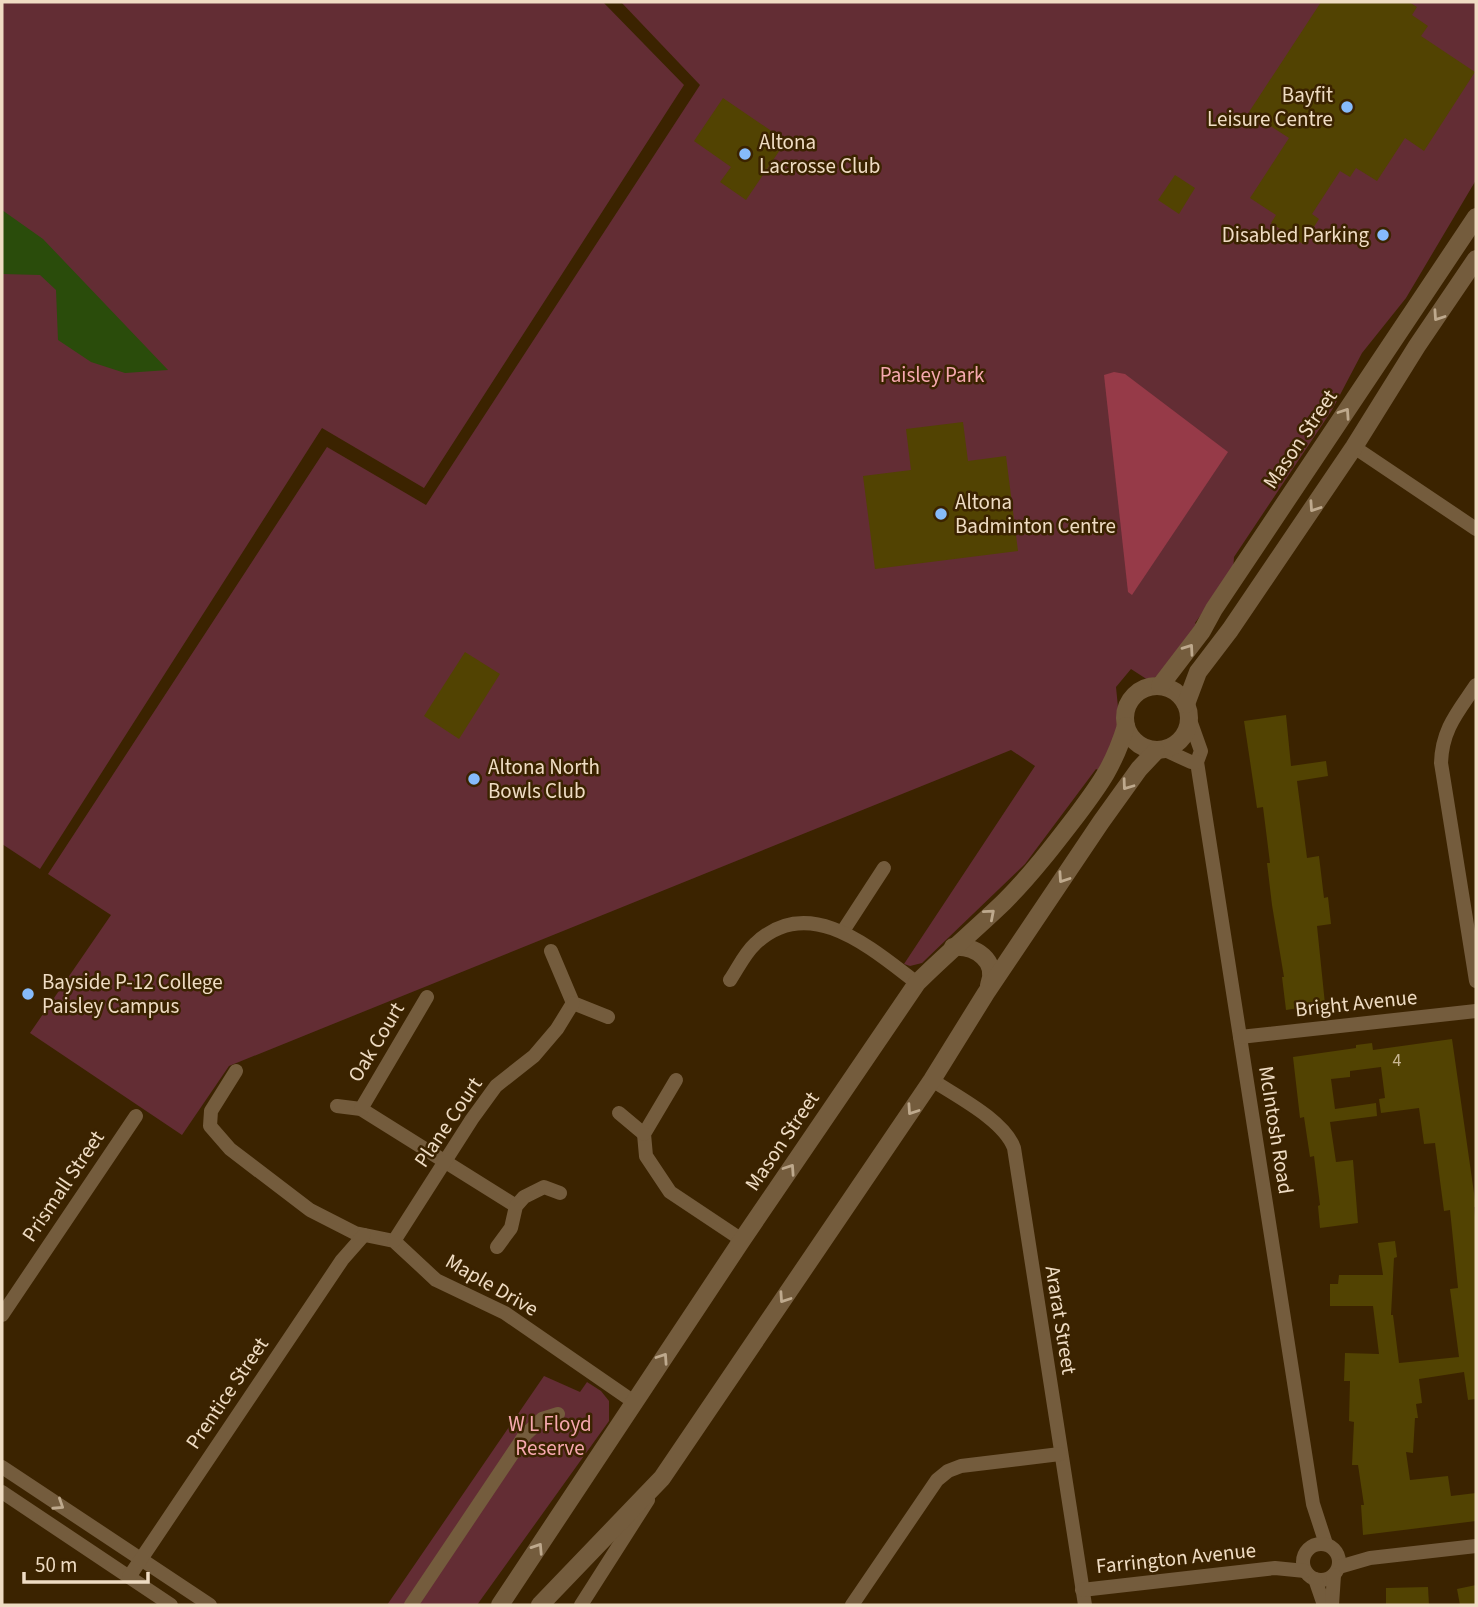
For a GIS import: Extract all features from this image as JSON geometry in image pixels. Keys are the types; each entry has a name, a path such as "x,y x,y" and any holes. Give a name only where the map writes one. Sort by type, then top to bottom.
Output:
{"street":[{"name":"Mason Street","path":"1160,686 1202,631 1213,609 1476,217"},
{"path":"580,1605 662,1478 932,1080 986,993 1101,821 1139,769 1160,750 1179,742 1185,736 1198,672 1230,630 1354,447 1417,346 1476,259"},
{"path":"1398,334 1417,346"},
{"path":"1354,447 1476,528"},
{"path":"1476,685 1447,729 1441,763 1476,981"},
{"path":"1188,712 1175,691 1160,686 1144,689 1132,698 1126,712 1126,726 1140,746 1197,762"},
{"name":"McIntosh Road","path":"1188,712 1201,751 1197,762 1321,1562 1324,1605"},
{"name":"Mason Street","path":"500,1605 742,1240 917,983 1003,902 1048,853 1105,779 1117,755 1126,726"},
{"path":"843,931 884,868"},
{"path":"730,980 754,945 771,931 811,922 843,931 917,983"},
{"path":"953,947 966,946 988,961 992,969 992,980 986,993"},
{"path":"551,951 573,1003 608,1017"},
{"name":"Oak Court","path":"361,1109 427,997"},
{"name":"Plane Court","path":"394,1241 496,1086 534,1056 557,1029 573,1003"},
{"name":"Bright Avenue","path":"1240,1037 1476,1011"},
{"path":"236,1071 211,1111 210,1126 230,1149 310,1210 355,1233 394,1241"},
{"path":"676,1080 644,1134 646,1156 670,1192 742,1240"},
{"name":"Ararat Street","path":"932,1080 997,1124 1010,1136 1014,1147 1085,1605"},
{"name":"Oak Court","path":"337,1106 361,1109 516,1206"},
{"path":"619,1113 644,1134"},
{"name":"Prismall Street","path":"2,1315 135,1116"},
{"path":"497,1247 511,1228 516,1206 524,1197 544,1187 560,1193"},
{"name":"Prentice Street","path":"129,1577 342,1260 364,1235"},
{"name":"Maple Drive","path":"394,1241 436,1280 505,1313 634,1402"},
{"path":"411,1605 526,1435 541,1419 558,1414"},
{"path":"852,1605 928,1491 948,1471 961,1466 1060,1454"},
{"path":"2,1467 210,1605"},
{"path":"540,1605 662,1478"},
{"path":"2,1492 171,1605"},
{"name":"Farrington Avenue","path":"1082,1590 1476,1546"},
{"name":"McIntosh Road","path":"1321,1562 1332,1605"}],"green space":[{"path":"2,2 603,2 684,85 424,488 322,428 40,869 2,844"},
{"name":"Paisley Park","path":"621,2 1476,2 1476,180 1406,298 1362,353 1332,410 1234,557 1233,570 1195,623 1200,628 1158,676 1148,680 1131,669 1116,687 1120,728 1104,772 1096,769 1025,864 922,963 910,966 904,964 1035,766 1011,750 229,1066 182,1135 30,1033 111,915 48,874 327,447 426,505 700,85"},
{"name":"W L Floyd Reserve","path":"544,1376 580,1392 587,1382 601,1391 609,1401 609,1421 477,1605 387,1605"}],"shaded area":[{"path":"2,210 43,239 168,370 125,373 91,362 58,340 56,290 40,275 2,274"},
{"path":"1114,372 1125,374 1228,452 1132,595 1128,592 1104,375"}],"building":[{"path":"1321,2 1409,2 1417,7 1412,15 1428,26 1421,36 1475,72 1424,151 1405,138 1377,181 1356,168 1350,177 1340,171 1312,214 1319,219 1303,244 1271,223 1276,215 1250,198 1289,138 1249,112"},
{"name":"Altona Lacrosse Club","path":"723,98 786,141 746,200 720,182 731,167 694,141"},
{"path":"1175,175 1195,188 1179,214 1158,200"},
{"name":"Altona Badminton Centre","path":"963,422 968,461 1006,456 1018,551 875,569 863,476 911,470 906,429"},
{"path":"465,652 500,674 459,739 424,716"},
{"path":"1286,715 1291,766 1326,761 1328,776 1297,781 1307,858 1319,856 1324,898 1328,897 1331,924 1317,926 1325,1004 1286,1010 1284,977 1267,863 1270,863 1263,807 1257,808 1244,721"},
{"path":"1452,1039 1476,1207 1476,1399 1468,1400 1464,1372 1419,1379 1422,1403 1416,1404 1418,1418 1415,1418 1413,1453 1406,1452 1410,1480 1448,1476 1451,1496 1476,1493 1476,1521 1363,1535 1361,1505 1364,1505 1358,1465 1352,1465 1354,1422 1349,1421 1350,1381 1344,1381 1345,1353 1379,1354 1373,1306 1330,1306 1330,1284 1338,1284 1339,1275 1383,1275 1378,1243 1395,1241 1397,1257 1394,1258 1391,1315 1399,1363 1459,1357 1450,1289 1458,1288 1450,1210 1444,1211 1435,1143 1424,1144 1419,1108 1381,1113 1379,1099 1385,1098 1381,1067 1350,1071 1350,1077 1331,1079 1335,1109 1376,1103 1377,1116 1330,1122 1336,1162 1353,1160 1358,1223 1320,1228 1314,1156 1310,1157 1304,1117 1300,1118 1293,1057 1356,1048 1356,1045 1372,1043 1373,1050"},
{"path":"1476,1585 1476,1605 1460,1605 1457,1589"},
{"path":"1428,1587 1429,1605 1386,1605 1386,1588"}],"place":[{"name":"Bayfit Leisure Centre","path":"1347,107"},
{"name":"Altona Lacrosse Club","path":"745,154"},
{"name":"Disabled Parking","path":"1383,235"},
{"name":"Altona Badminton Centre","path":"941,514"},
{"name":"Altona North Bowls Club","path":"474,779"},
{"name":"Bayside P-12 College Paisley Campus","path":"28,994"}]}
